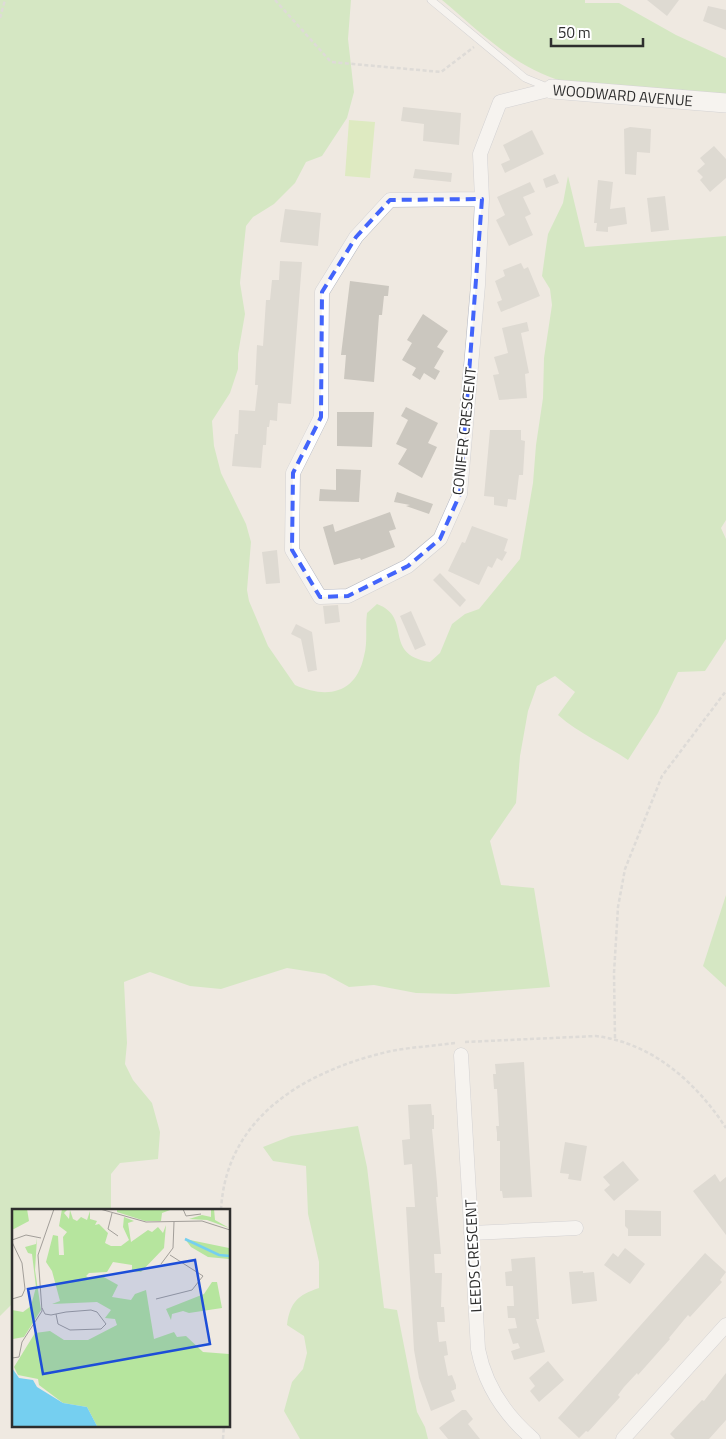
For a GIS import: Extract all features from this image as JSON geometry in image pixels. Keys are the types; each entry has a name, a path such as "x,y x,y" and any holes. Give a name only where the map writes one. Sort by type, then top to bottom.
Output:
{"street":[{"name":"WOODWARD AVENUE","path":"552,90 726,103"},
{"name":"CONIFER CRESCENT","path":"482,199 390,200 356,237 322,292 321,417 293,473 292,550 320,597 348,596 408,566 440,539 460,494 478,285 482,199 480,154 500,102 552,90"},
{"name":"LEEDS CRESCENT","path":"461,1055 478,1343 483,1370 502,1406 533,1439"},
{"path":"471,1233 576,1228"},
{"path":"623,1439 726,1325"}],"lane":[{"name":"WOODWARD AVENUE","path":"431,0 525,78 552,90"}],"path":[{"path":"0,18 5,0"},
{"path":"275,0 330,62 441,72 481,41"},
{"path":"615,1038 614,973 618,907 625,869 662,776 726,691"},
{"path":"221,1209 222,1195 236,1150 253,1123 281,1098 320,1074 361,1059 393,1051 459,1042 596,1036 615,1038 659,1058 704,1098 726,1128"},
{"path":"223,1439 224,1426"}],"highlighted area":[{"path":"482,199 460,494 440,539 408,566 348,596 320,597 292,550 293,473 321,417 322,292 356,237 390,200"}],"green space":[{"path":"0,0 351,0 348,39 354,92 347,118 322,156 306,162 295,183 274,204 253,217 246,226 240,283 245,314 238,354 238,369 230,393 212,421 214,446 221,473 246,524 251,542 247,590 249,601 268,646 295,685 318,692 338,690 347,686 360,669 365,651 367,613 377,604 388,610 394,618 401,644 406,652 415,658 430,662 440,653 452,624 465,614 479,609 520,559 533,483 543,398 544,358 552,305 550,289 542,276 548,234 563,203 568,176 585,247 726,236 726,520 721,528 726,539 726,639 705,671 678,672 658,713 628,760 575,728 558,715 575,692 555,676 537,686 528,711 520,756 516,803 490,841 501,885 534,888 550,987 456,994 416,993 374,985 349,987 325,974 287,968 221,989 190,986 150,972 124,982 127,1043 125,1064 133,1080 152,1103 160,1132 158,1159 120,1163 111,1174 111,1209 12,1209 12,1304 0,1316"},
{"path":"442,0 585,0 585,3 619,3 676,35 726,58 726,96 562,81 528,67 498,47"},
{"path":"349,120 375,122 370,178 345,176"},
{"path":"726,895 726,987 703,966"},
{"path":"358,1126 367,1167 384,1308 397,1310 417,1412 425,1427 428,1439 300,1439 284,1411 292,1382 303,1369 307,1353 304,1336 287,1325 288,1317 296,1300 319,1288 319,1262 308,1214 306,1166 273,1161 263,1147 291,1136"}],"building":[{"path":"647,0 679,0 667,16"},
{"path":"708,6 726,10 726,30 703,21"},
{"path":"403,107 461,113 459,145 423,141 424,124 401,121"},
{"path":"630,127 651,129 650,153 637,152 636,175 625,174 624,129"},
{"path":"532,130 544,154 505,173 501,164 510,160 503,145"},
{"path":"714,146 726,159 726,178 710,192 700,180 703,177 697,171 705,164 700,158"},
{"path":"415,169 452,173 451,182 413,178"},
{"path":"555,174 559,183 546,188 543,179"},
{"path":"598,180 613,182 610,209 625,207 627,224 608,227 608,232 596,231 597,223 594,223"},
{"path":"530,182 535,192 523,197 531,214 525,217 533,235 509,246 496,220 505,215 497,197"},
{"path":"665,196 669,230 651,232 647,198"},
{"path":"285,209 321,213 318,246 280,242"},
{"path":"280,261 302,262 291,404 278,403 277,421 270,420 269,427 267,427 266,445 263,445 261,468 232,466 235,434 238,434 239,410 255,411 258,385 255,385 257,345 263,346 266,300 270,300 272,280 279,280"},
{"path":"521,263 524,269 528,267 540,296 501,312 497,302 502,300 495,281 505,276 503,270"},
{"path":"350,281 389,286 388,296 384,296 382,315 379,315 374,382 344,379 346,355 341,355"},
{"path":"423,314 448,331 437,347 444,351 434,368 440,371 435,380 424,373 420,380 412,375 416,368 402,360 412,343 407,340"},
{"path":"527,322 529,331 521,333 529,373 525,374 527,398 499,400 493,375 499,374 494,357 508,353 502,328"},
{"path":"406,407 438,423 428,443 437,447 422,478 398,464 407,449 396,444 408,420 401,416"},
{"path":"337,412 374,412 372,447 337,446"},
{"path":"490,430 521,430 521,440 525,441 523,475 519,475 516,500 508,499 507,507 494,505 494,497 484,496"},
{"path":"336,469 361,470 359,502 319,501 320,489 336,490"},
{"path":"397,492 433,504 429,514 406,506 410,505 394,502"},
{"path":"390,512 396,529 389,531 395,547 361,560 360,558 334,565 323,527 333,524 335,532"},
{"path":"472,526 508,539 504,551 507,552 502,561 497,558 492,568 488,566 479,585 448,571 462,542 465,543"},
{"path":"277,550 280,583 266,584 262,552"},
{"path":"440,573 466,600 460,607 433,580"},
{"path":"338,605 340,622 325,624 323,606"},
{"path":"411,611 426,645 415,650 400,616"},
{"path":"296,624 312,632 317,670 308,672 301,639 291,634"},
{"path":"524,1062 532,1197 503,1198 502,1191 500,1191 500,1141 497,1141 496,1126 499,1126 497,1089 494,1089 493,1074 496,1074 495,1064"},
{"path":"431,1104 432,1115 434,1115 434,1129 432,1129 441,1254 434,1254 435,1273 442,1273 441,1307 444,1307 445,1322 437,1322 439,1342 446,1341 448,1355 444,1356 448,1376 452,1375 456,1389 451,1391 455,1401 431,1411 419,1378 414,1350 406,1207 415,1207 412,1164 404,1165 402,1140 410,1139 408,1105"},
{"path":"565,1142 587,1146 581,1181 568,1179 569,1174 560,1173"},
{"path":"623,1161 639,1180 614,1201 604,1190 610,1185 603,1177"},
{"path":"715,1174 720,1182 726,1177 726,1235 693,1191"},
{"path":"625,1210 661,1211 661,1236 628,1236 628,1229 625,1226"},
{"path":"625,1248 645,1264 630,1284 604,1265 613,1253 618,1257"},
{"path":"705,1253 726,1272 720,1280 722,1282 690,1317 688,1315 670,1339 638,1375 637,1373 624,1387 618,1395 620,1397 588,1432 586,1431 579,1438 558,1418"},
{"path":"535,1257 539,1319 536,1319 545,1352 514,1360 511,1351 520,1348 518,1343 513,1344 508,1329 517,1328 515,1318 508,1318 507,1306 514,1306 513,1286 506,1286 505,1272 512,1271 511,1259"},
{"path":"583,1271 583,1273 594,1272 597,1301 572,1304 569,1272"},
{"path":"548,1361 564,1380 539,1402 530,1391 535,1386 529,1378"},
{"path":"726,1373 726,1420 709,1439 675,1439 670,1434 702,1400 704,1401"},
{"path":"462,1410 466,1410 473,1419 468,1424 480,1439 448,1439 439,1428"}]}
